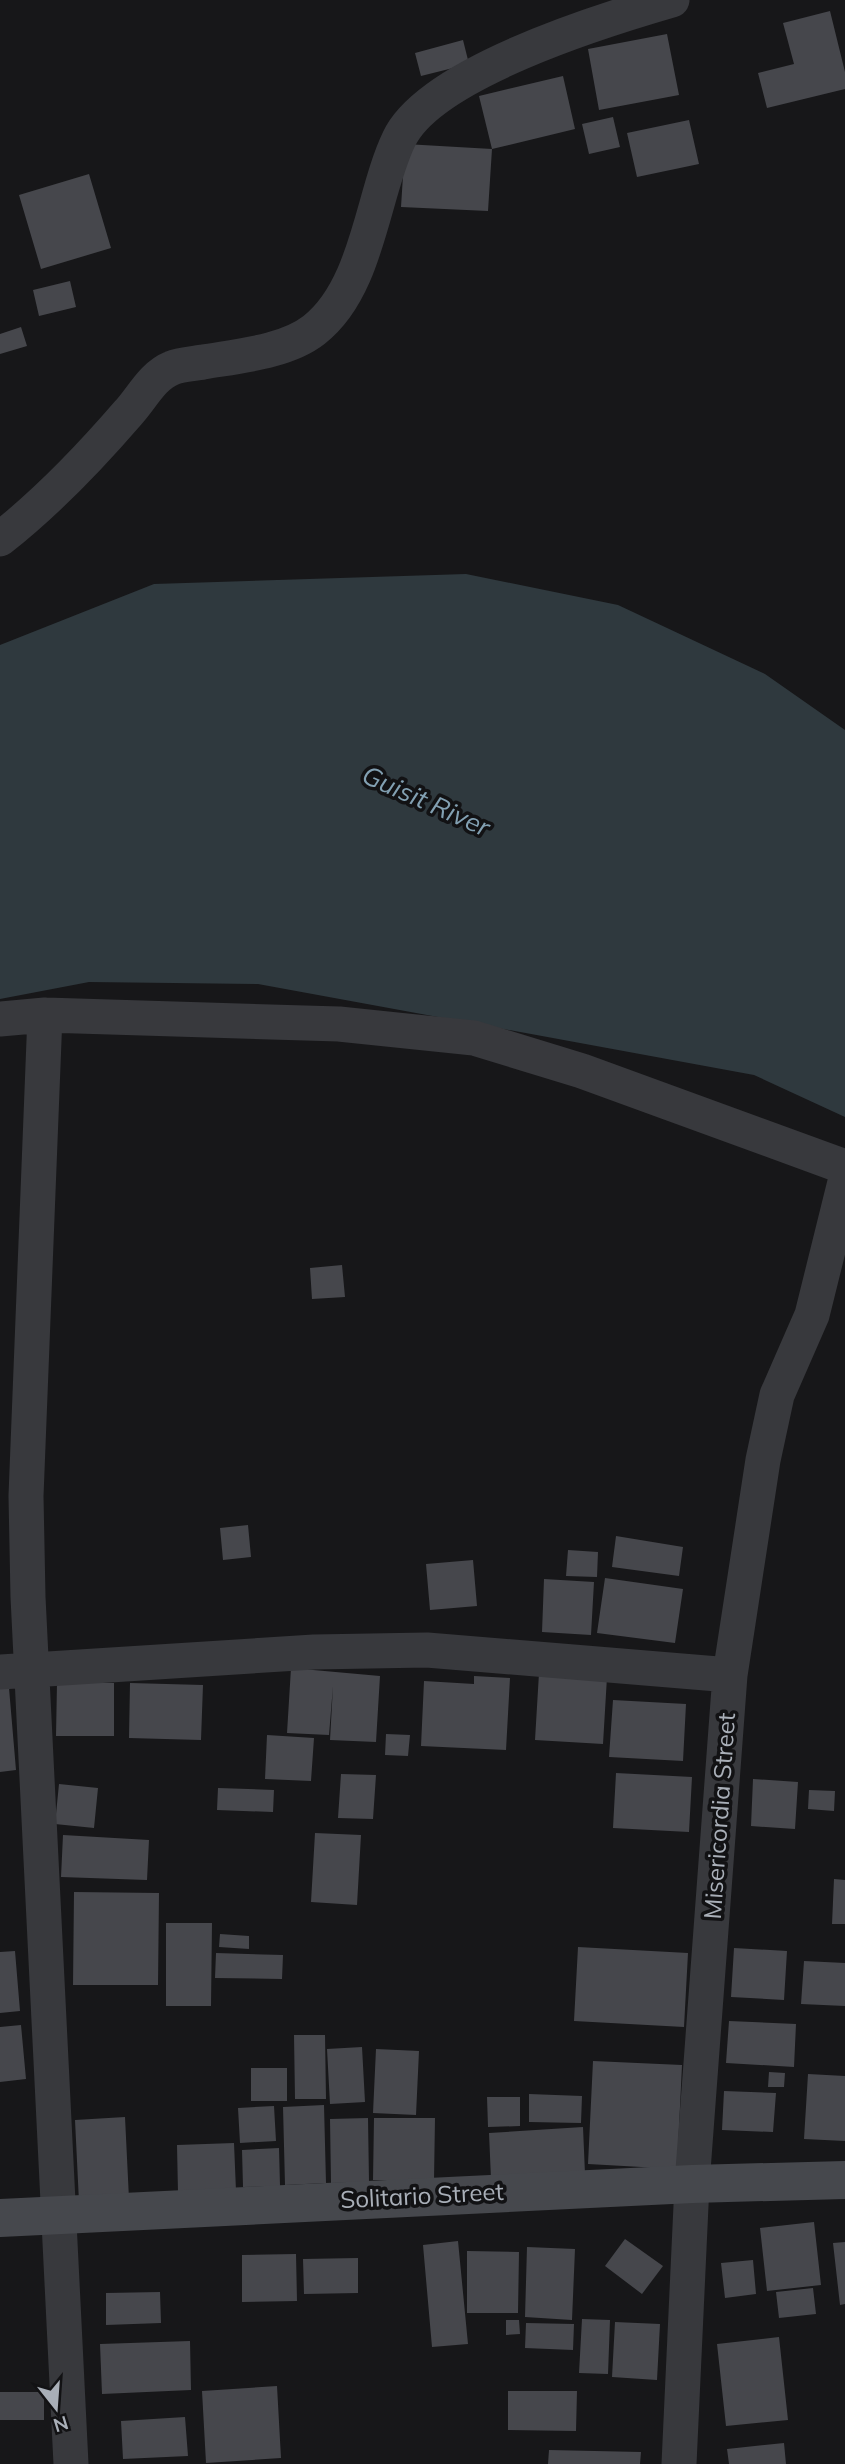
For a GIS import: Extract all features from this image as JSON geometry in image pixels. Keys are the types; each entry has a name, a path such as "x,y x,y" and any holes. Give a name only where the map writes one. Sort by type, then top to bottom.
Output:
{"main road":[{"name":"Solitario Street","path":"0,2218 56,2213 692,2184 845,2180"}],"street":[{"path":"0,539 94,448 154,380 172,368 292,343 314,330 334,309 364,251 399,137 438,95 463,78 495,64 622,14 671,0"},
{"path":"0,1019 45,1015 339,1024 474,1038 582,1071 845,1167"},
{"path":"45,1015 26,1496 15,1670 56,2213 71,2464"},
{"name":"Misericordia Street","path":"679,2464 692,2184 730,1675 763,1460 777,1395 812,1315 845,1182"},
{"path":"15,1670 314,1652 427,1650 730,1675"}],"water":[{"name":"Guisit River","path":"466,574 618,605 765,674 845,730 845,1117 754,1075 258,984 89,982 0,999 0,645 154,584"}],"building":[{"path":"830,11 845,72 845,89 767,108 758,73 794,64 783,23"},
{"path":"667,34 679,95 599,110 588,49"},
{"path":"463,40 469,64 421,76 415,53"},
{"path":"563,76 575,129 492,149 479,96"},
{"path":"613,117 620,147 589,154 582,124"},
{"path":"689,120 699,164 637,177 627,133"},
{"path":"405,144 492,149 488,211 401,207"},
{"path":"89,174 111,248 41,269 19,195"},
{"path":"70,281 76,307 39,316 33,290"},
{"path":"21,327 27,346 0,354 0,334"},
{"path":"342,1265 345,1297 312,1299 310,1268"},
{"path":"248,1525 251,1557 223,1560 220,1528"},
{"path":"616,1536 683,1547 679,1576 612,1567"},
{"path":"568,1550 598,1552 597,1577 566,1576"},
{"path":"473,1560 477,1606 430,1610 426,1564"},
{"path":"605,1578 683,1589 675,1643 597,1633"},
{"path":"544,1579 594,1582 591,1635 542,1632"},
{"path":"291,1668 380,1676 376,1742 330,1740 333,1686 329,1735 287,1733"},
{"path":"539,1673 607,1677 603,1744 535,1740"},
{"path":"474,1676 510,1678 506,1750 421,1746 424,1681 474,1684"},
{"path":"57,1683 114,1683 114,1736 56,1736"},
{"path":"130,1683 203,1685 201,1740 129,1738"},
{"path":"9,1688 16,1770 0,1772 0,1689"},
{"path":"613,1700 686,1704 683,1761 609,1757"},
{"path":"386,1734 410,1735 408,1756 385,1755"},
{"path":"267,1735 314,1738 311,1781 265,1779"},
{"path":"616,1773 692,1777 689,1832 613,1828"},
{"path":"341,1774 376,1775 373,1819 338,1818"},
{"path":"753,1779 798,1782 795,1829 751,1826"},
{"path":"59,1784 98,1788 94,1828 55,1824"},
{"path":"218,1788 274,1790 273,1812 217,1810"},
{"path":"809,1790 835,1791 834,1811 808,1809"},
{"path":"315,1833 361,1835 357,1905 311,1902"},
{"path":"63,1835 149,1840 147,1880 61,1877"},
{"path":"834,1879 845,1880 845,1924 832,1924"},
{"path":"74,1892 159,1893 158,1985 73,1985"},
{"path":"166,1923 212,1923 211,2006 166,2006"},
{"path":"220,1934 249,1936 249,1949 219,1947"},
{"path":"578,1947 688,1953 684,2027 574,2021"},
{"path":"734,1948 787,1951 784,2000 731,1997"},
{"path":"15,1951 20,2011 0,2013 0,1952"},
{"path":"216,1953 283,1955 282,1979 215,1978"},
{"path":"804,1961 845,1963 845,2006 801,2004"},
{"path":"729,2021 796,2024 794,2067 726,2063"},
{"path":"21,2025 26,2079 0,2082 0,2027"},
{"path":"294,2035 325,2035 326,2099 295,2099"},
{"path":"362,2047 365,2102 330,2104 327,2049"},
{"path":"376,2049 419,2051 416,2115 373,2113"},
{"path":"593,2061 682,2065 677,2169 588,2164"},
{"path":"251,2068 287,2068 287,2101 251,2101"},
{"path":"769,2072 785,2073 784,2087 768,2087"},
{"path":"808,2074 845,2076 845,2141 804,2139"},
{"path":"724,2091 776,2093 773,2132 722,2130"},
{"path":"529,2094 582,2096 581,2123 529,2122"},
{"path":"487,2097 520,2097 520,2126 488,2127"},
{"path":"324,2105 326,2183 285,2185 283,2107"},
{"path":"274,2106 276,2141 240,2143 238,2108"},
{"path":"125,2117 129,2199 79,2202 75,2120"},
{"path":"368,2118 369,2182 331,2183 330,2119"},
{"path":"374,2118 435,2118 434,2180 373,2180"},
{"path":"583,2127 585,2174 491,2179 489,2133"},
{"path":"234,2143 236,2191 178,2193 177,2145"},
{"path":"279,2148 280,2186 243,2187 242,2150"},
{"path":"814,2222 821,2285 767,2291 760,2228"},
{"path":"625,2239 663,2266 642,2294 605,2266"},
{"path":"458,2241 468,2344 432,2347 423,2245"},
{"path":"845,2242 845,2304 840,2305 833,2243"},
{"path":"527,2247 575,2249 572,2320 525,2317"},
{"path":"467,2251 519,2252 518,2313 467,2313"},
{"path":"296,2254 297,2301 242,2302 242,2255"},
{"path":"358,2258 358,2293 304,2294 303,2259"},
{"path":"753,2260 756,2294 725,2298 721,2263"},
{"path":"813,2288 816,2314 779,2318 776,2292"},
{"path":"160,2292 161,2323 106,2325 106,2293"},
{"path":"582,2319 610,2320 608,2374 579,2373"},
{"path":"506,2320 519,2320 520,2334 506,2335"},
{"path":"615,2322 660,2324 657,2380 612,2377"},
{"path":"526,2323 574,2324 573,2350 525,2348"},
{"path":"779,2337 788,2420 726,2426 717,2344"},
{"path":"190,2341 191,2390 102,2394 100,2344"},
{"path":"277,2386 281,2458 206,2463 202,2391"},
{"path":"508,2391 577,2391 576,2431 508,2430"},
{"path":"0,2392 44,2392 44,2420 0,2420"},
{"path":"185,2417 188,2456 123,2459 121,2421"},
{"path":"784,2443 786,2464 729,2464 727,2449"},
{"path":"549,2450 641,2452 640,2464 548,2464"}]}
